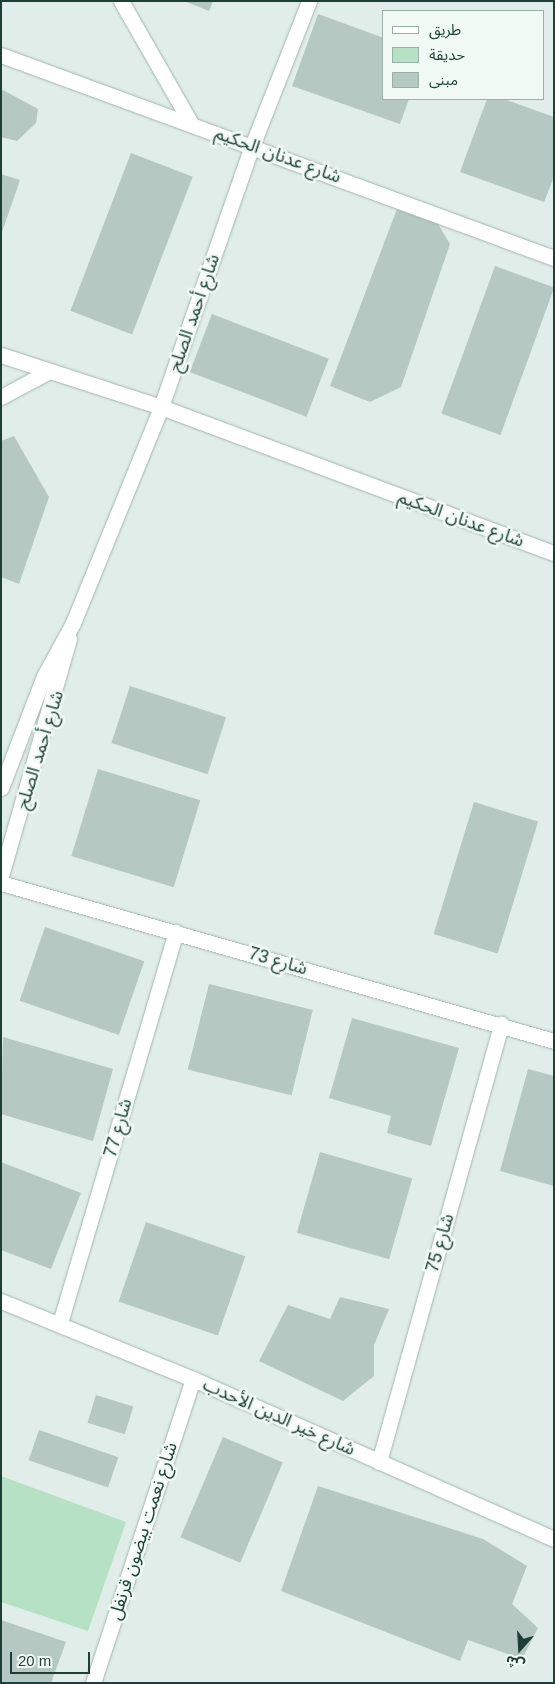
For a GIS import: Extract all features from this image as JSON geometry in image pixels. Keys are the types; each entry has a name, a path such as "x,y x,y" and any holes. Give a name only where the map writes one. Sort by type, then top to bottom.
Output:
{"street":[{"path":"121,1 191,123"},
{"name":"شارع أحمد الصلح","path":"1,788 44,676 73,623 161,407 252,146 308,1"},
{"name":"شارع عدنان الحكيم","path":"1,55 191,123 554,258"},
{"name":"شارع عدنان الحكيم","path":"1,355 46,373 161,407 554,553"},
{"path":"1,397 46,373"},
{"name":"شارع أحمد الصلح","path":"1,876 62,678 73,623"},
{"name":"شارع 73","path":"1,882 501,1024 554,1041"},
{"name":"شارع 77","path":"60,1323 176,932"},
{"name":"شارع 75","path":"379,1462 501,1024"},
{"name":"شارع خير الدين الأحدب","path":"1,1301 60,1323 193,1379 554,1539"},
{"name":"شارع نعمت بيضون قرنفل","path":"93,1683 193,1379"}],"green space":[{"path":"1,1476 126,1522 88,1631 1,1602"}],"building":[{"path":"184,1 213,1 209,11"},
{"path":"318,14 382,37 382,100 409,100 400,124 292,86"},
{"path":"1,89 38,109 36,123 17,141 1,137"},
{"path":"487,100 507,100 554,117 554,177 544,202 460,172"},
{"path":"131,153 193,177 132,334 70,311"},
{"path":"1,174 20,180 2,232 1,232"},
{"path":"397,209 438,224 450,244 401,387 370,402 330,386"},
{"path":"495,266 554,287 501,435 441,414"},
{"path":"212,314 329,359 306,417 190,372"},
{"path":"14,436 49,497 19,584 1,577 1,441"},
{"path":"130,686 226,717 208,774 111,743"},
{"path":"98,769 200,800 174,887 71,856"},
{"path":"474,802 538,822 498,954 434,934"},
{"path":"45,927 144,961 119,1035 20,1001"},
{"path":"209,984 313,1010 292,1095 188,1069"},
{"path":"352,1018 459,1048 431,1146 387,1133 391,1116 329,1098"},
{"path":"3,1037 113,1069 93,1141 1,1114"},
{"path":"528,1069 554,1076 554,1186 500,1171"},
{"path":"320,1152 412,1178 389,1259 297,1233"},
{"path":"1,1162 81,1193 51,1269 1,1250"},
{"path":"146,1222 245,1256 218,1336 119,1301"},
{"path":"340,1297 389,1309 374,1345 374,1376 343,1401 259,1361 288,1305 330,1319"},
{"path":"96,1395 133,1406 125,1434 88,1423"},
{"path":"39,1430 118,1457 108,1488 29,1460"},
{"path":"223,1437 283,1462 240,1563 180,1537"},
{"path":"318,1486 483,1539 527,1566 512,1604 538,1628 522,1659 468,1640 460,1661 281,1591"},
{"path":"1,1620 66,1642 51,1683 1,1683"}]}
